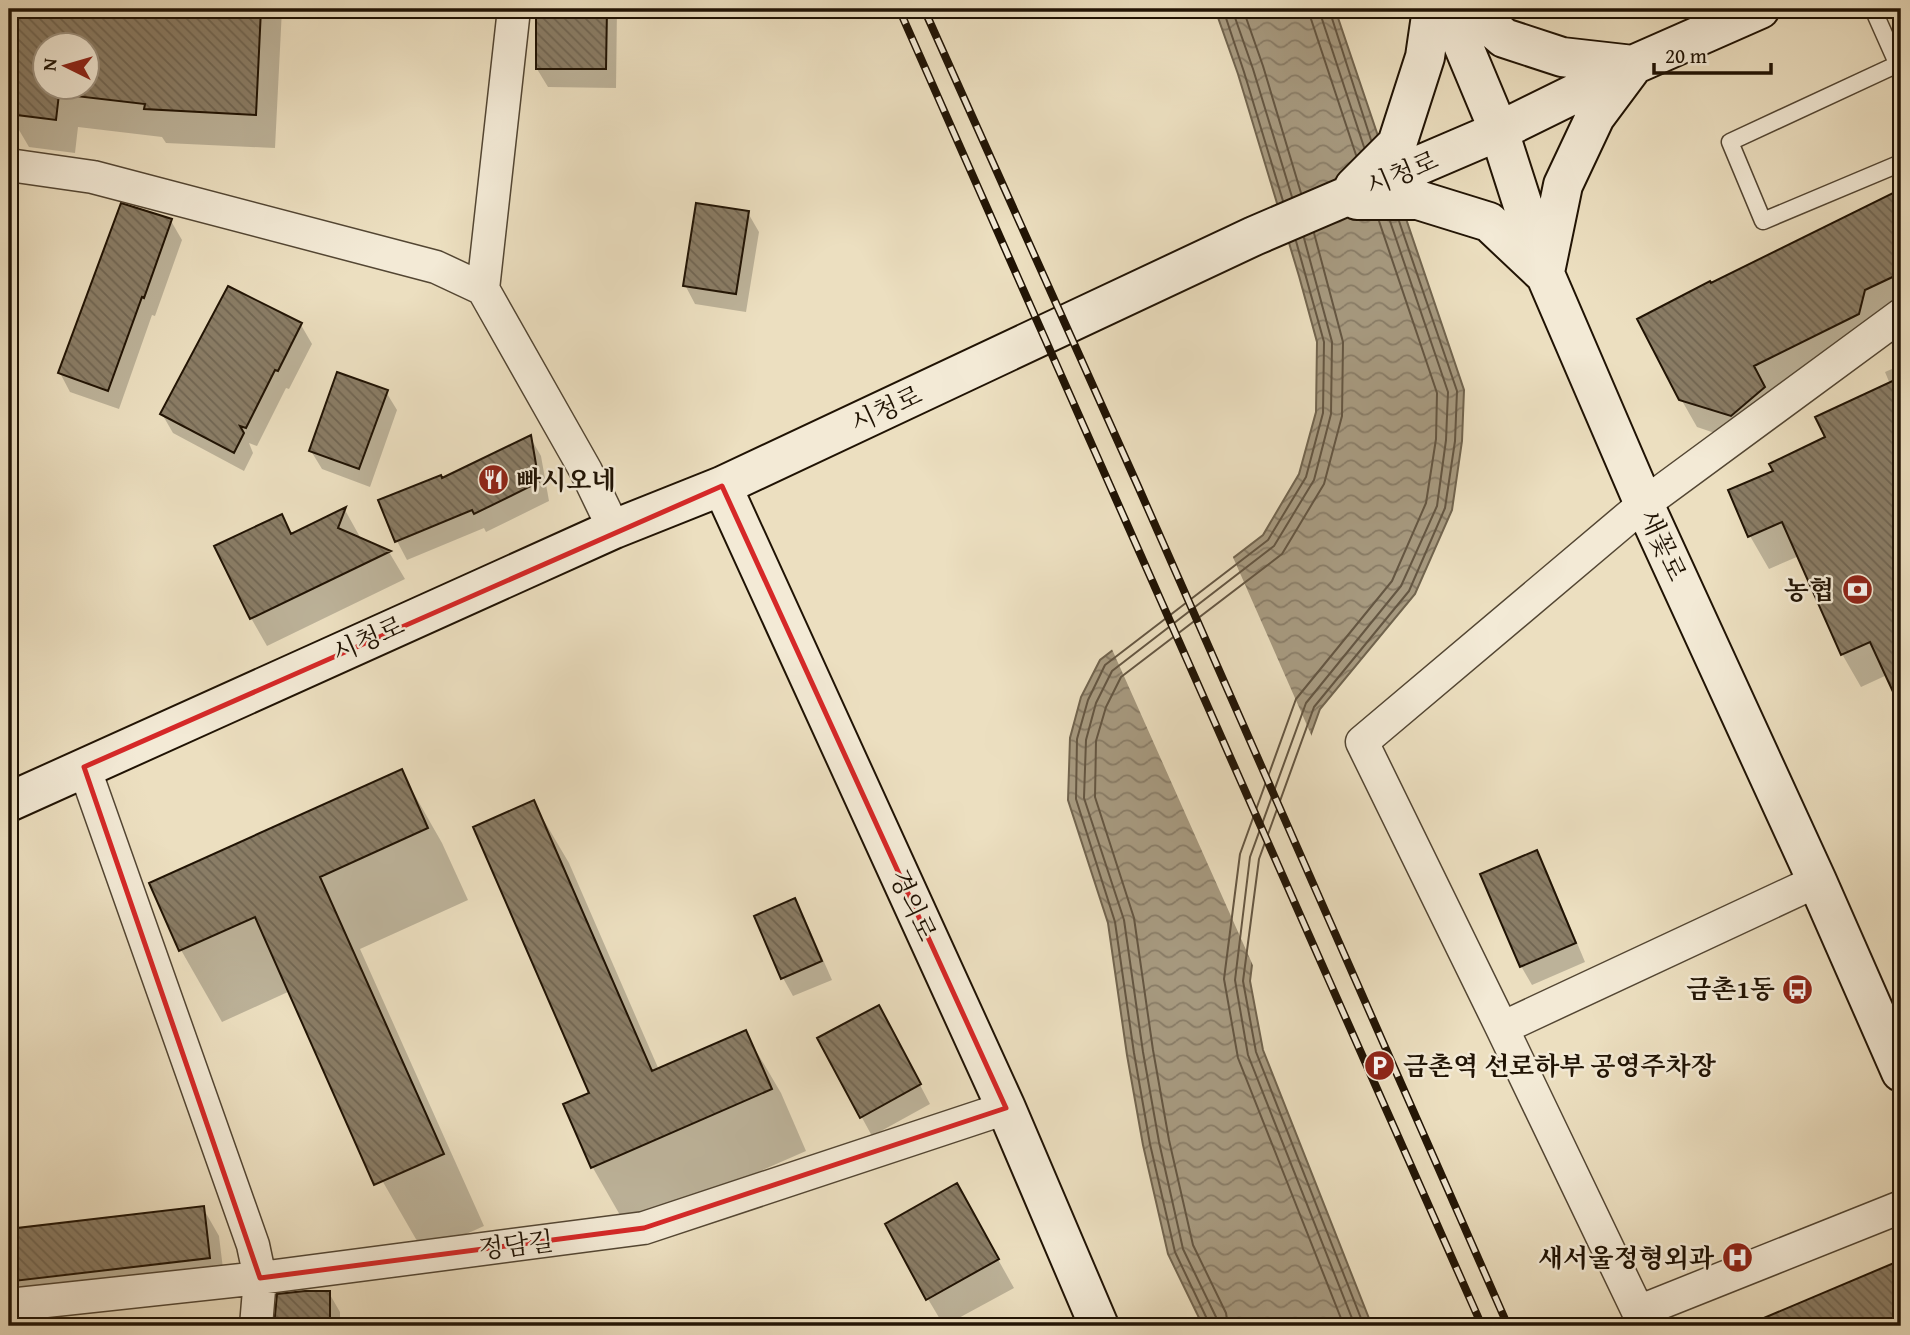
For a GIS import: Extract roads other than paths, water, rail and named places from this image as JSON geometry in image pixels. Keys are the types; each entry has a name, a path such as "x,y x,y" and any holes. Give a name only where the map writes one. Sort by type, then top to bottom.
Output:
{"street":[{"path":"483,289 514,9"},
{"path":"1432,9 1408,172 1489,222 1545,274"},
{"name":"새꽃로","path":"1448,9 1499,131 1545,274 1644,504 1817,881 1901,1072"},
{"path":"1470,9 1504,38 1562,57 1633,65 1595,117 1563,185 1545,274"},
{"name":"시청로","path":"9,802 614,529 722,486 1254,236 1408,172 1633,65 1760,9"},
{"path":"9,165 93,177 436,267 483,289 586,471 614,529"},
{"path":"1901,314 1644,504 1362,742 1641,1319 1901,1207"},
{"name":"경의로","path":"722,486 1006,1108 1099,1326"},
{"path":"84,767 253,1245 260,1278 256,1326"},
{"path":"1502,1028 1817,881"},
{"name":"정담길","path":"9,1305 260,1278 645,1228 1006,1108"}],"lane":[{"path":"1873,9 1899,68 1730,142 1763,221 1901,163"}],"water":[{"path":"1215,9 1335,9 1464,390 1462,441 1452,510 1415,594 1320,709 1265,861 1250,981 1263,1050 1372,1326 1203,1326 1168,1254 1143,1145 1108,923 1068,800 1070,738 1081,697 1100,660 1263,535 1299,474 1316,412 1317,342 1238,74"}],"railway":[{"path":"899,9 1482,1326"},
{"path":"924,9 1137,484 1508,1326"}],"place":[{"name":"빠시오네","path":"493,480"},
{"name":"농협","path":"1857,590"},
{"name":"금촌1동","path":"1798,989"},
{"name":"금촌역 선로하부 공영주차장","path":"1380,1066"},
{"name":"새서울정형외과","path":"1737,1258"}]}
